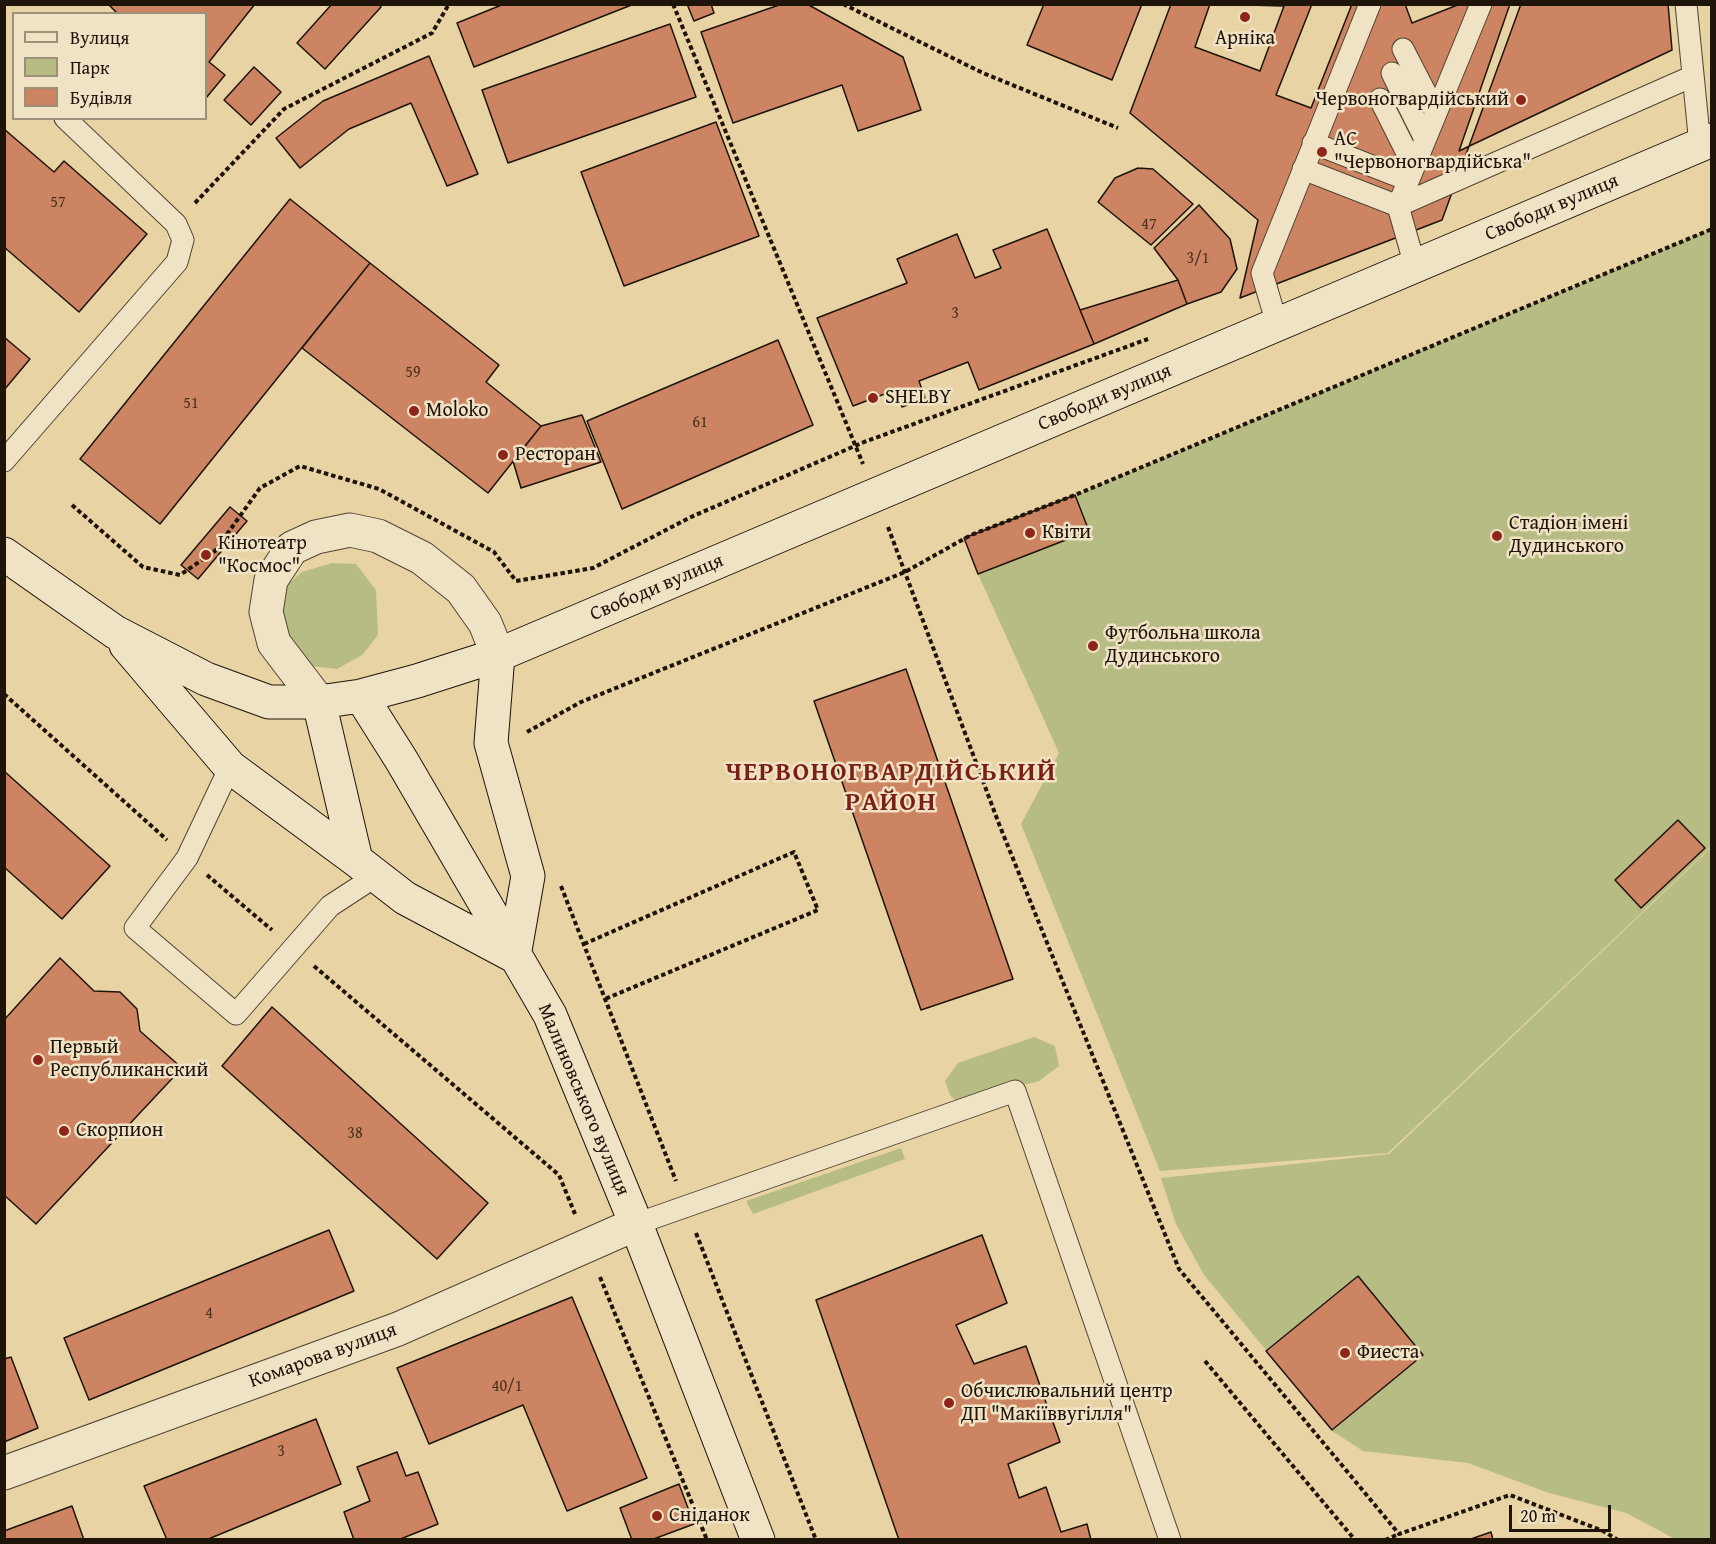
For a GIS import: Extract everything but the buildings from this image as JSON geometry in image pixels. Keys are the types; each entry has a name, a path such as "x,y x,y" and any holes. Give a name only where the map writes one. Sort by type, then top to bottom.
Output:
{"street":[{"name":"Свободи вулиця","path":"498,655 1706,142"},
{"path":"115,632 230,767 405,898 514,956 528,876 491,742 498,655 485,623 461,589 422,558 378,536 350,530 316,537 292,548 271,580 266,612 274,643 319,702 366,868"},
{"path":"4,554 115,632 206,679 269,702 319,702 361,696 498,655"},
{"name":"Малиновського вулиця","path":"361,696 402,760 550,1016 636,1224 758,1539"},
{"name":"Комарова вулиця","path":"4,1473 398,1329 636,1224"}],"lane":[{"path":"1277,324 1262,273 1370,4"},
{"path":"1415,266 1398,206 1481,4"},
{"path":"1686,4 1693,76 1706,142"},
{"path":"1403,49 1436,113"},
{"path":"1392,73 1425,139"},
{"path":"1303,168 1398,206 1693,76"},
{"path":"1380,99 1411,173"},
{"path":"4,461 177,262 183,240 176,224 67,120"},
{"path":"1313,143 1411,173"},
{"path":"230,767 188,858 135,928 236,1014 366,868"},
{"path":"636,1224 1015,1091 1170,1539"}],"path":[{"path":"176,224 284,109 432,33 449,4"},
{"path":"674,4 875,493 999,824 1179,1269 1400,1534"},
{"path":"843,4 983,73 1118,128"},
{"path":"520,740 525,732 581,702 905,572 971,535 1086,490 1712,230"},
{"path":"72,505 144,567 180,575 215,551 260,488 300,466 379,489 494,552 516,581 594,568 691,517 864,442"},
{"path":"4,694 188,858 559,1175 707,1539"},
{"path":"584,944 795,852 818,910 605,999"},
{"path":"558,878 678,1186"},
{"path":"695,1230 816,1539"},
{"path":"1205,1361 1355,1539"},
{"path":"1384,1539 1510,1495 1618,1539"}],"green space":[{"name":"Стадіон імені Дудинського","path":"1711,229 1711,847 1388,1153 1160,1171 1021,824 1059,753 978,574 1089,531 1075,495"},
{"path":"332,563 356,564 376,590 378,635 362,655 337,669 311,666 285,635 281,607 286,586 302,572"},
{"path":"1711,848 1711,1539 1675,1539 1626,1513 1549,1493 1468,1463 1363,1451 1332,1431 1423,1355 1358,1275 1266,1350 1204,1275 1176,1224 1161,1178 1389,1154"},
{"path":"1034,1037 1055,1046 1059,1066 1039,1081 957,1102 950,1095 945,1081 958,1063"},
{"path":"901,1148 905,1159 753,1214 746,1201"}],"place":[{"name":"Арніка","path":"1245,17"},
{"name":"Червоногвардійський","path":"1521,100"},
{"name":"АС \"Червоногвардійська\"","path":"1322,152"},
{"name":"SHELBY","path":"873,398"},
{"name":"Moloko","path":"414,411"},
{"name":"Ресторан","path":"503,455"},
{"name":"Квіти","path":"1030,533"},
{"name":"Стадіон імені Дудинського","path":"1497,536"},
{"name":"Кінотеатр \"Космос\"","path":"206,555"},
{"name":"Футбольна школа Дудинського","path":"1093,646"},
{"name":"Первый Республиканский","path":"38,1060"},
{"name":"Скорпион","path":"64,1131"},
{"name":"Фиеста","path":"1345,1353"},
{"name":"Обчислювальний центр ДП \"Макіїввугілля\"","path":"949,1403"},
{"name":"Сніданок","path":"657,1516"}],"district":[{"name":"ЧЕРВОНОГВАРДІЙСЬКИЙ РАЙОН","path":"891,788"}]}
